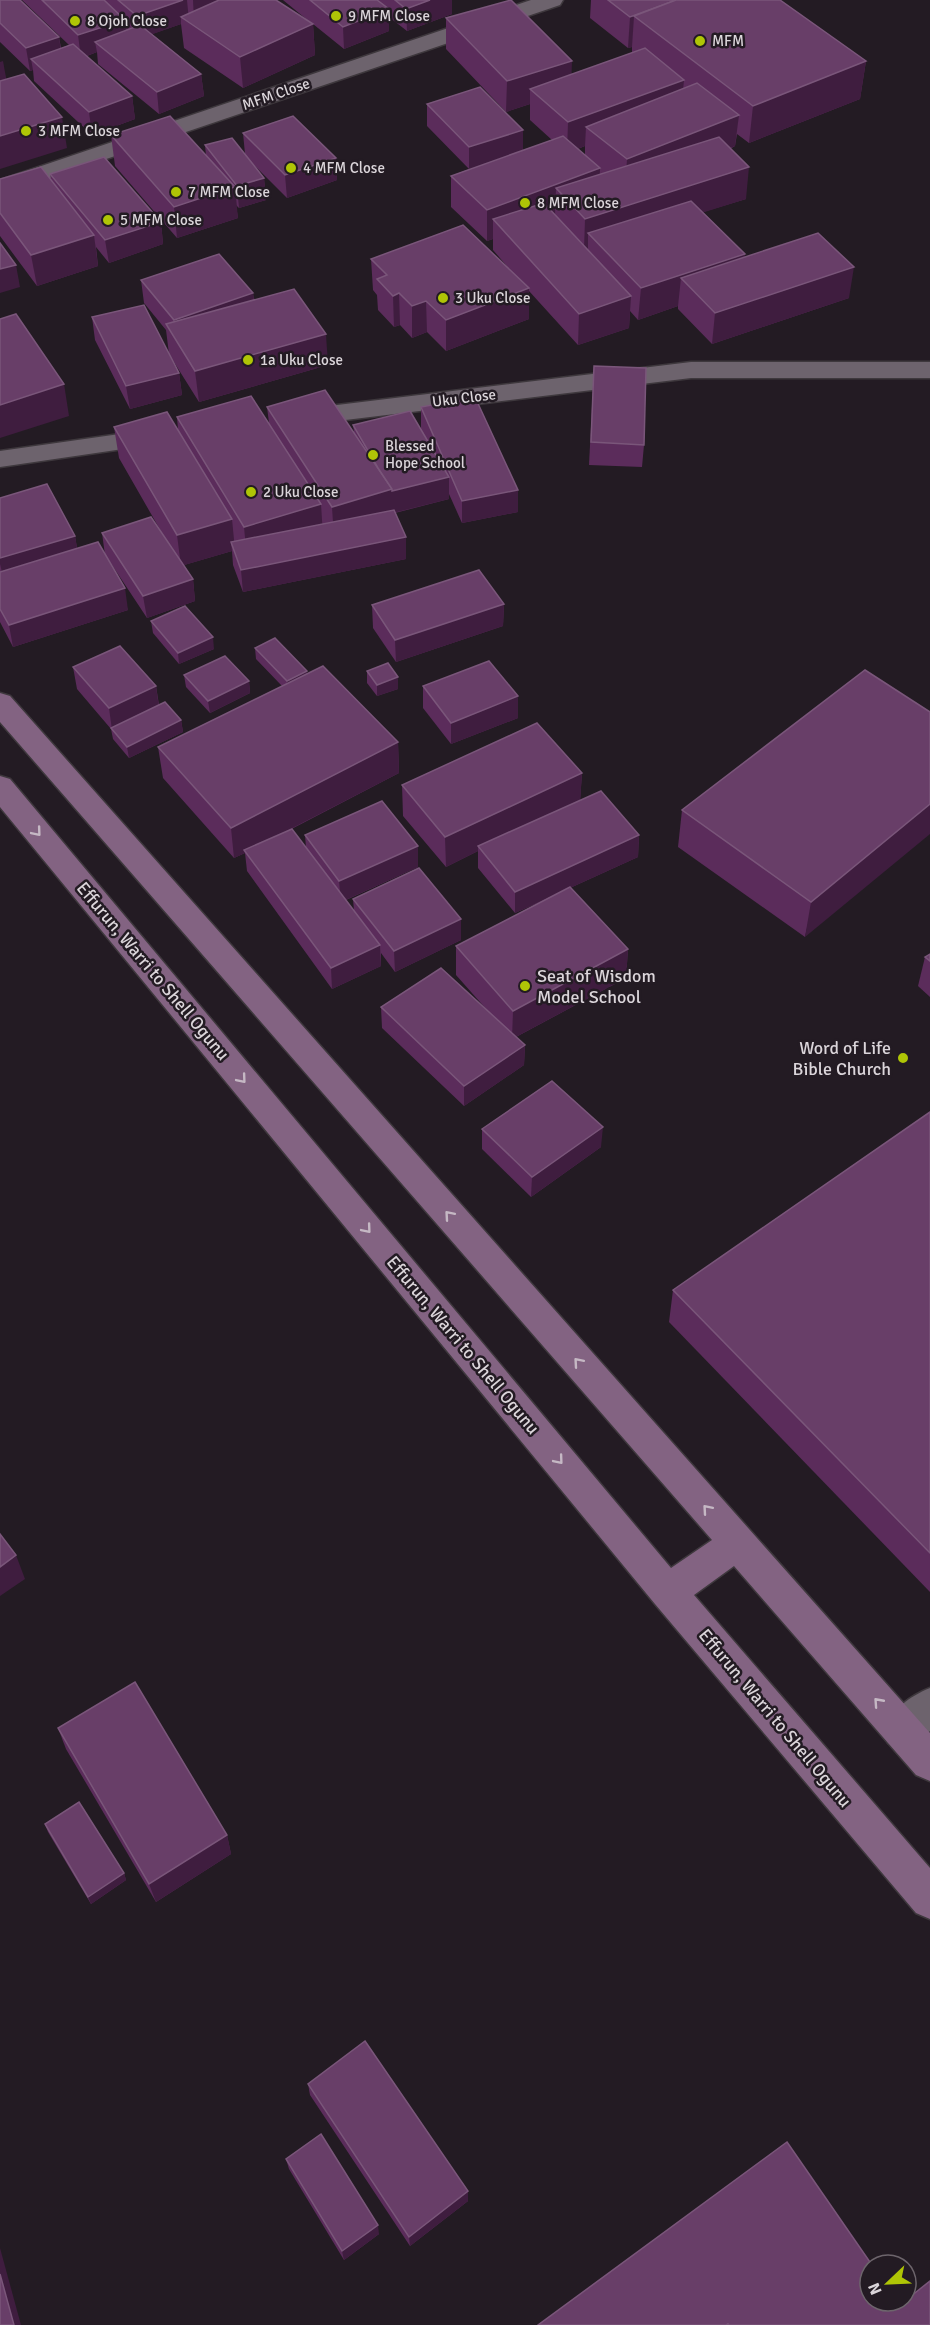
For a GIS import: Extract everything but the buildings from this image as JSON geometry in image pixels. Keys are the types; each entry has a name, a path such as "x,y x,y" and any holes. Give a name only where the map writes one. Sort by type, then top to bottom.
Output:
{"main road":[{"path":"0,703 737,1544 916,1718 930,1762"},
{"name":"Effurun, Warri to Shell Ogunu","path":"0,787 668,1592 930,1899"},
{"path":"668,1592 737,1544"}],"street":[{"name":"MFM Close","path":"0,188 552,0"},
{"name":"Uku Close","path":"270,421 691,370 930,370"},
{"path":"0,459 187,433"}],"place":[{"name":"9 MFM Close","path":"336,16"},
{"name":"8 Ojoh Close","path":"75,21"},
{"name":"MFM","path":"700,41"},
{"name":"3 MFM Close","path":"26,131"},
{"name":"4 MFM Close","path":"291,168"},
{"name":"7 MFM Close","path":"176,192"},
{"name":"8 MFM Close","path":"525,203"},
{"name":"5 MFM Close","path":"108,220"},
{"name":"3 Uku Close","path":"443,298"},
{"name":"1a Uku Close","path":"248,360"},
{"name":"Blessed Hope School","path":"373,455"},
{"name":"2 Uku Close","path":"251,492"},
{"name":"Seat of Wisdom Model School","path":"525,986"},
{"name":"Word of Life Bible Church","path":"903,1058"}]}
